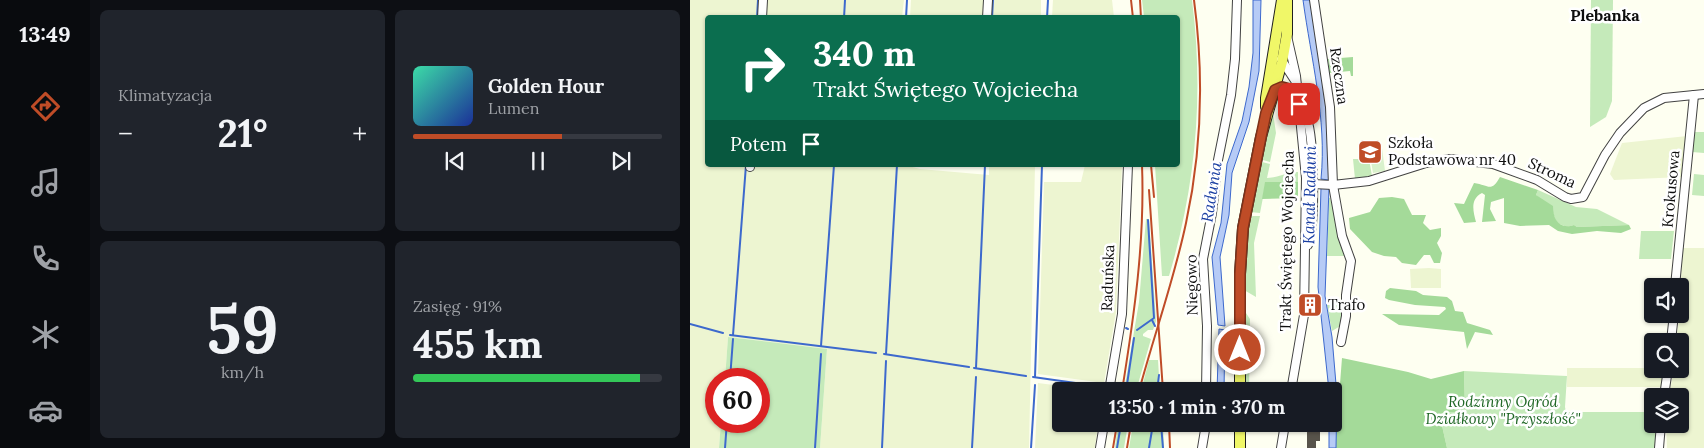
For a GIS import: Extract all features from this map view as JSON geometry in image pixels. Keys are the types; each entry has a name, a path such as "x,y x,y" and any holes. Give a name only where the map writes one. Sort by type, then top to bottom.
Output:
{"main road":[{"name":"Trakt Świętego Wojciecha","path":"1266,113 1266,98 1282,0"},
{"name":"Trakt Świętego Wojciecha","path":"1240,382 1240,274 1243,228 1266,113 1275,90 1282,62 1287,34 1287,0"},
{"path":"1240,432 1240,448"}],"street":[{"path":"762,15 763,0"},
{"path":"987,15 988,0"},
{"name":"Niegowo","path":"1206,382 1207,326 1203,259 1212,213 1218,160 1231,95 1235,59 1237,0"},
{"name":"Rzeczna","path":"1314,0 1330,107 1331,185 1342,236 1351,261 1346,295 1345,322 1341,342"},
{"name":"Trakt Świętego Wojciecha","path":"1287,34 1293,56 1306,178 1303,324 1293,382"},
{"name":"Trakt Świętego Wojciecha","path":"1275,49 1296,82"},
{"path":"1275,90 1282,87 1297,91"},
{"name":"Stroma","path":"1316,184 1331,185 1374,180 1426,163 1450,159 1494,164 1537,180 1565,197 1576,199 1583,197 1605,155 1620,133 1644,108 1664,98 1704,94"},
{"name":"Krokusowa","path":"1676,278 1694,95"},
{"path":"1301,117 1307,119 1310,128 1316,184 1310,240 1305,248"},
{"name":"Raduńska","path":"1111,382 1122,314 1128,167"},
{"path":"1100,448 1103,432"},
{"path":"1202,448 1205,432"},
{"path":"1280,448 1283,432"},
{"path":"1659,448 1660,433"}],"green space":[{"path":"690,0 904,0 902,15 705,15 705,167 912,167 989,175 989,167 1035,167 1029,448 820,448 827,349 728,337 726,368 705,368 705,433 720,433 719,448 690,448"},
{"path":"911,0 1041,0 1041,15 910,15"},
{"path":"1053,0 1112,0 1114,15 1052,15"},
{"path":"1142,0 1192,0 1197,70 1195,139 1186,208 1169,276 1162,276 1155,167 1180,167 1180,15 1144,15"},
{"path":"1591,0 1613,0 1612,101 1606,117 1590,127"},
{"path":"1353,57 1353,76 1351,76 1350,71 1329,73 1328,59"},
{"path":"1283,90 1273,113 1279,92"},
{"path":"1273,113 1276,133 1270,162 1263,160 1261,155"},
{"path":"1694,132 1704,132 1704,153 1692,152"},
{"path":"1687,136 1682,177 1614,180 1610,174 1622,143"},
{"path":"1382,148 1385,171 1373,173 1369,150"},
{"path":"1353,159 1369,159 1372,176 1355,179"},
{"path":"1262,162 1270,164 1267,178 1298,172 1298,182 1266,182 1260,213 1250,212 1259,164"},
{"path":"1085,167 1122,167 1116,312 1104,382 1038,374 1044,182 1081,182"},
{"path":"1694,174 1704,175 1704,196 1692,195"},
{"path":"1500,177 1538,190 1536,195 1553,206 1554,215 1561,225 1574,225 1577,227 1629,225 1631,229 1621,233 1597,231 1572,234 1558,231 1549,225 1520,226 1504,223 1504,198 1491,202 1490,209 1496,221 1482,222 1485,195 1482,193 1474,202 1473,210 1476,222 1464,223 1454,203 1464,204 1474,183 1489,187 1494,185"},
{"path":"1265,182 1298,182 1298,198 1262,199"},
{"path":"1538,190 1576,207 1597,209 1629,225 1577,227 1574,225 1567,227 1557,223 1553,213 1536,195"},
{"path":"1392,197 1404,199 1412,215 1426,215 1423,223 1430,230 1441,228 1441,236 1437,243 1442,253 1440,263 1434,263 1430,255 1424,255 1416,265 1402,263 1396,257 1372,252 1350,229 1349,218 1370,212 1379,198"},
{"path":"1330,198 1348,256 1327,256"},
{"path":"1260,216 1254,243 1256,297 1244,290 1249,218"},
{"path":"1146,219 1149,219 1156,321 1153,330 1148,330 1143,334 1143,336 1151,339 1139,382 1126,382 1139,302"},
{"path":"1641,231 1674,231 1671,259 1639,259"},
{"path":"1682,248 1704,248 1704,448 1667,448 1666,433 1689,433 1689,388 1670,388 1672,378 1689,378 1689,333 1677,333 1679,323 1689,323 1689,278 1681,278"},
{"path":"1410,269 1441,269 1441,288 1411,288"},
{"path":"1390,288 1416,291 1423,295 1447,297 1452,301 1455,311 1463,312 1467,323 1490,330 1493,335 1475,332 1467,349 1464,332 1399,325 1382,314 1439,315 1446,309 1445,307 1415,305 1389,300 1385,298 1386,291"},
{"path":"1327,305 1343,305 1342,325 1332,331"},
{"path":"1246,313 1250,319 1249,382 1244,382 1244,329 1248,329 1244,326 1244,314"},
{"path":"728,337 827,349 820,448 719,448 720,433 770,433 770,368 726,368"},
{"path":"1342,358 1408,372 1431,379 1464,371 1465,412 1445,412 1441,421 1447,448 1335,448 1336,432 1342,432 1342,382 1340,382"},
{"path":"1149,360 1158,360 1159,382 1143,382"},
{"path":"1567,368 1644,368 1644,378 1662,378 1661,387 1567,387"},
{"name":"Rodzinny Ogród Działkowy \"Przyszłość\"","path":"1464,371 1567,376 1566,412 1644,412 1644,433 1658,433 1657,448 1447,448 1441,421 1445,412 1465,412"},
{"path":"1038,383 1052,385 1052,432 1097,432 1095,448 1035,448"},
{"path":"1117,432 1127,432 1124,448 1115,448"},
{"path":"1132,432 1163,432 1164,448 1129,448"}],"water":[{"path":"1253,0 1261,0 1259,71 1249,122 1232,173 1229,215 1220,257 1225,326 1218,325 1212,257 1221,223 1227,164 1242,121 1249,87 1253,53"},
{"path":"1303,0 1310,0 1326,101 1329,180 1321,179 1322,134 1320,112"},
{"path":"1321,188 1329,188 1325,296 1332,337 1336,382 1328,382 1318,287"},
{"path":"1219,329 1225,330 1224,382 1217,382"},
{"path":"1329,432 1336,432 1336,448 1329,448"}],"building":[{"path":"1307,432 1320,432 1320,441 1316,441 1316,448 1307,448"}],"waterway":[{"path":"757,15 758,0"},
{"path":"844,15 845,0"},
{"path":"906,15 907,0"},
{"path":"992,15 993,0"},
{"path":"1047,15 1048,0"},
{"path":"733,335 746,167"},
{"path":"821,346 834,167"},
{"path":"886,354 897,167"},
{"path":"976,368 985,167"},
{"path":"1035,377 1042,167"},
{"path":"1137,330 1154,318 1148,220"},
{"path":"1152,320 1155,326"},
{"path":"690,324 723,333"},
{"path":"730,335 876,353"},
{"path":"1127,382 1134,338"},
{"path":"731,368 733,339"},
{"path":"815,448 821,354"},
{"path":"884,354 969,367"},
{"path":"882,448 886,361"},
{"path":"974,368 1026,376"},
{"path":"1158,382 1159,375"},
{"path":"972,448 976,377"},
{"path":"1033,377 1068,382"},
{"path":"1031,448 1035,385"},
{"path":"1117,448 1120,432"},
{"path":"1149,448 1152,432"},
{"path":"1162,432 1163,448"},
{"path":"725,448 726,433"}],"railway":[{"path":"1131,0 1133,15"},
{"path":"1140,0 1141,15"},
{"path":"1142,382 1181,244 1195,167 1200,112 1200,84 1194,0"},
{"path":"1123,382 1140,251 1142,167"},
{"path":"1151,167 1154,197"},
{"path":"1149,190 1162,382"},
{"path":"1113,448 1116,432"},
{"path":"1127,448 1130,432"},
{"path":"1169,432 1170,448"}],"place":[{"name":"Szkoła Podstawowa nr 40","path":"1370,152"},
{"name":"Trafo","path":"1310,305"}],"district":[{"name":"Plebanka","path":"1605,15"}],"route":[{"path":"1240,350 1240,274 1243,228 1266,113 1275,90 1282,87 1288,87 1297,91 1299,104"}],"water label":[{"name":"Radunia","path":"1211,192"},
{"name":"Kanał Raduni","path":"1309,195"}]}
